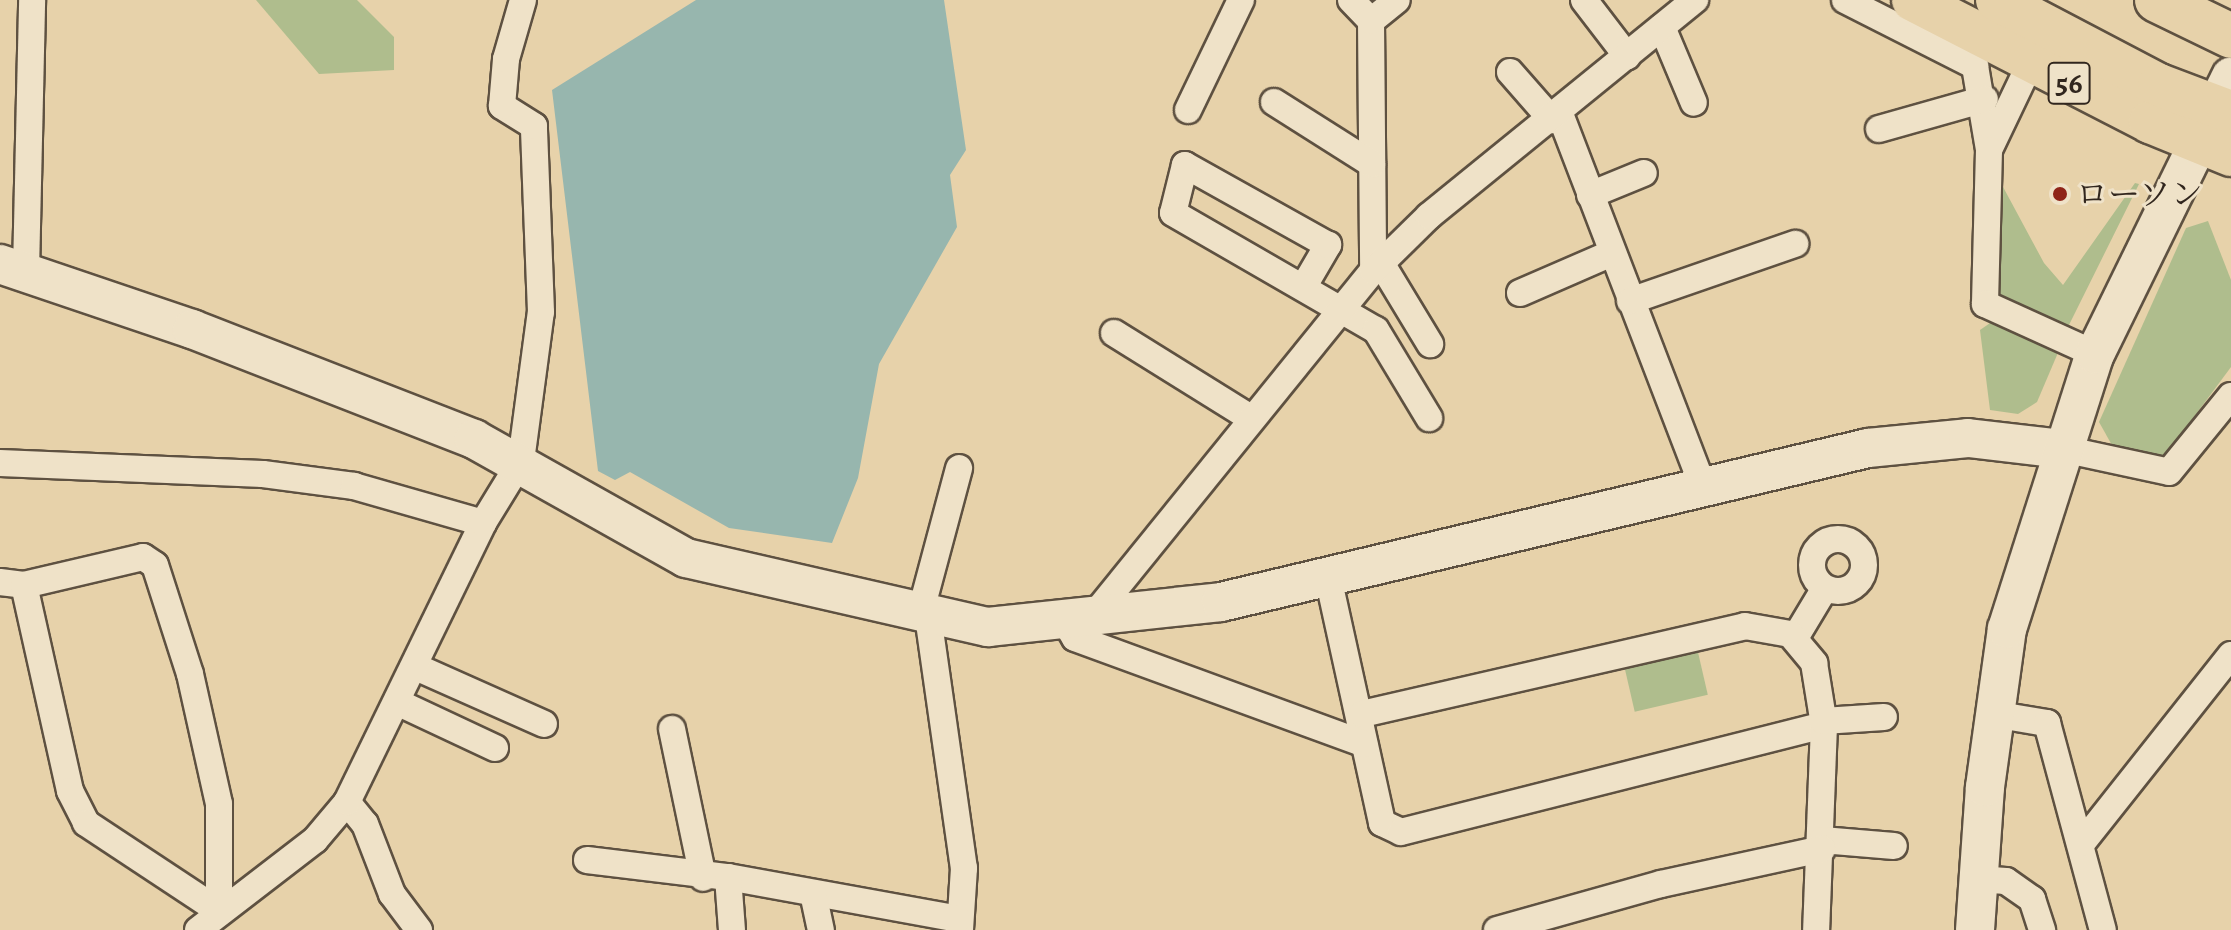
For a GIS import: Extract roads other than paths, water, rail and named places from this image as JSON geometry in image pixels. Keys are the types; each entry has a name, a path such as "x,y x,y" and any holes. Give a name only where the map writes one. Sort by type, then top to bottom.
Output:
{"highway":[{"path":"2180,4 2231,14"},
{"path":"2180,4 2231,36"}],"main road":[{"name":"56","path":"1913,0 2030,64 2214,149"},
{"name":"56","path":"1997,0 2159,85 2226,98"}],"street":[{"path":"32,0 13,268 377,400 521,461 686,558 924,615 988,627 1221,602 1868,448 1954,439 2063,449 2169,472 2231,396"},
{"path":"198,930 315,840 347,802 399,703 483,523 521,461 541,312 534,126 502,106 506,59 523,0"},
{"path":"1188,110 1241,0"},
{"path":"1351,0 1371,21 1372,164 1377,267 1430,344"},
{"path":"1371,21 1397,0"},
{"path":"1584,0 1627,56"},
{"path":"1364,744 1075,638 1078,616 1377,267 1429,216 1556,117 1695,0"},
{"path":"1845,0 1975,66 1985,99 1989,150 1985,304 2095,354"},
{"path":"1662,27 1694,103"},
{"path":"1989,150 2030,64"},
{"path":"1510,72 1556,117 1590,195 1703,486"},
{"path":"1975,930 1993,714 2007,629 2095,354 2214,149 2226,98"},
{"path":"1879,129 1985,99"},
{"path":"1274,102 1372,164"},
{"path":"1304,286 1312,272 1320,258 1328,245 1185,165 1173,213 1277,271 1304,285 1317,292 1330,299 1376,330 1429,418"},
{"path":"1590,195 1644,173"},
{"path":"1630,301 1795,244"},
{"path":"1520,293 1612,253"},
{"path":"1114,333 1249,417"},
{"path":"0,463 263,474 354,486 483,523"},
{"path":"587,860 813,893 894,918 959,924 964,868 924,615 959,468"},
{"path":"143,557 155,565 190,674 219,804 219,911 86,823 70,791 12,584 143,557"},
{"path":"1328,577 1362,714 1364,744 1382,823 1401,832 1824,723 1884,717"},
{"path":"1795,638 1825,588"},
{"path":"1362,714 1745,626 1769,628 1795,638 1814,663 1824,723 1822,844 1816,930"},
{"path":"2082,843 2231,655"},
{"path":"416,667 544,724"},
{"path":"399,703 495,748"},
{"path":"1993,714 2047,723 2082,843 2103,930"},
{"path":"672,729 732,930"},
{"path":"347,802 365,824 392,894 419,930"},
{"path":"1497,930 1822,844 1894,846"},
{"path":"1977,879 2006,881 2032,899 2042,930"},
{"path":"813,893 821,930"}],"water":[{"path":"696,0 944,0 966,150 950,175 957,227 879,364 858,478 832,543 729,528 630,472 615,480 598,471 552,90"}],"place":[{"name":"ローソン","path":"2060,194"}]}
